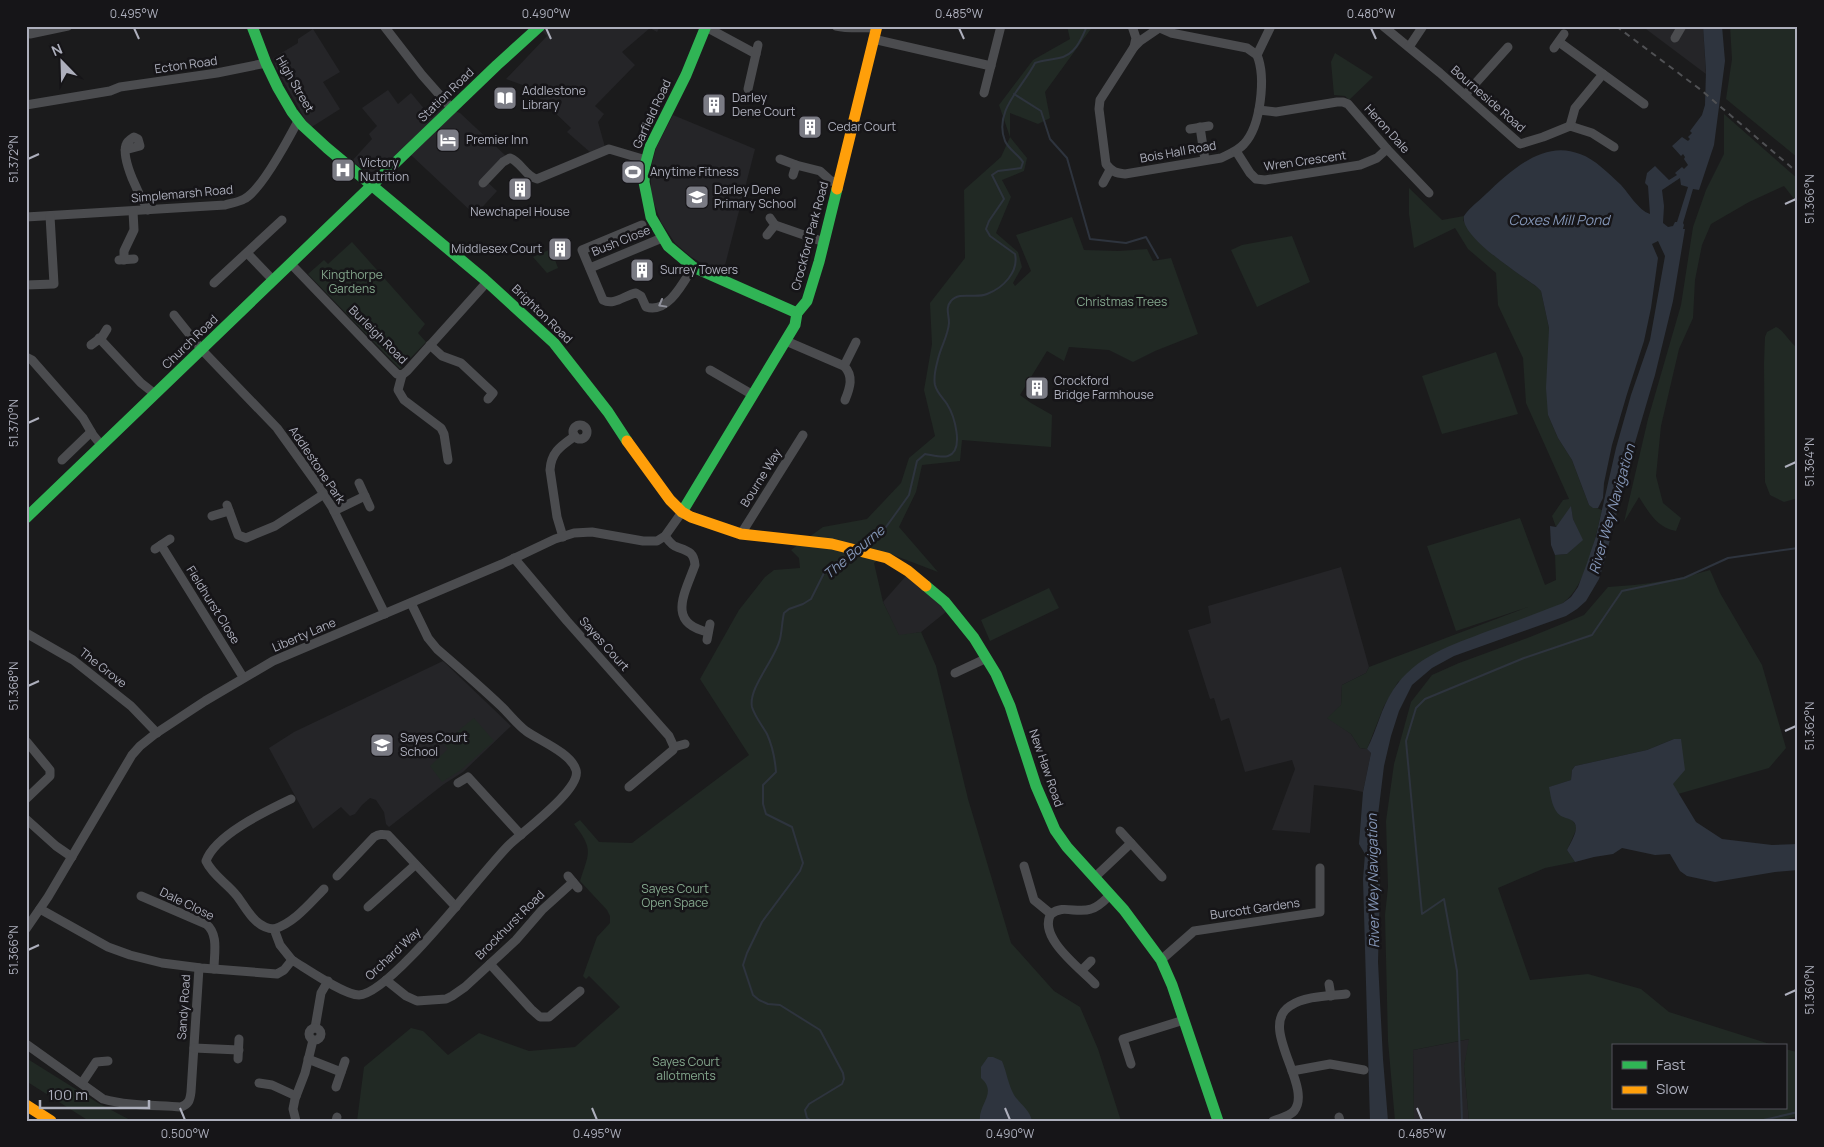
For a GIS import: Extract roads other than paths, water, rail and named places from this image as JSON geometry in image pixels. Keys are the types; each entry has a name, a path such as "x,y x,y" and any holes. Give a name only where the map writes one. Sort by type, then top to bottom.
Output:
{"main road":[{"name":"High Street","path":"252,26 266,63 285,101 298,120 327,148 373,186"},
{"name":"Station Road","path":"373,186 497,64 540,26"},
{"name":"Garfield Road","path":"706,26 686,75 650,147 646,160 644,189 651,217 662,238 676,254 693,267 797,313"},
{"name":"Crockford Park Road","path":"682,512 786,341 795,325 797,313 807,301 824,242 876,31"},
{"name":"Church Road","path":"26,518 373,186"},
{"name":"Brighton Road","path":"373,186 487,282 554,343 605,408 643,465 670,500 682,512"},
{"path":"682,512 691,517 741,534"},
{"name":"New Haw Road","path":"741,534 832,544 887,558 902,566 924,583 959,618 987,658 1010,706 1036,786 1046,812 1061,839 1137,927 1161,960 1172,985 1218,1121"},
{"path":"26,1105 51,1121"}],"street":[{"path":"27,32 68,26"},
{"path":"384,26 422,75 452,108"},
{"path":"706,26 758,49 748,89"},
{"path":"836,26 846,28 864,27 991,66"},
{"path":"984,93 1001,26"},
{"path":"1132,26 1136,38 1134,48"},
{"path":"1103,183 1110,170 1104,155 1099,110 1100,100 1140,41 1157,27 1171,33 1247,48 1257,55 1271,26"},
{"name":"Bourneside Road","path":"1383,26 1520,144 1570,126"},
{"path":"1409,47 1423,26"},
{"path":"1675,38 1682,26"},
{"path":"1559,41 1603,74 1640,98"},
{"path":"1465,95 1508,47"},
{"name":"Bois Hall Road","path":"1110,170 1125,174 1220,158 1245,144 1252,131 1259,110 1262,72 1257,55"},
{"name":"Ecton Road","path":"26,105 110,91 120,87 217,73 266,63"},
{"path":"1603,74 1575,108 1570,126 1592,133 1614,146"},
{"name":"Heron Dale","path":"1259,110 1276,112 1344,102 1348,104 1429,193"},
{"name":"Simplemarsh Road","path":"26,217 148,210 198,205 225,205 245,199 255,190 275,161 298,120"},
{"path":"1200,127 1205,160"},
{"path":"483,183 502,162 510,158 517,162 531,178 536,179 609,149 646,160"},
{"name":"Wren Crescent","path":"1236,150 1250,173 1256,179 1265,180 1360,165 1377,158 1387,149"},
{"path":"125,150 133,182 148,210"},
{"path":"780,159 820,171 831,181 838,182"},
{"path":"793,175 796,165"},
{"path":"133,211 134,230 122,260 134,259"},
{"path":"26,285 54,284 50,216"},
{"path":"214,283 282,220"},
{"path":"767,235 772,222 824,242"},
{"name":"Bush Close","path":"642,225 582,250 603,300 613,302 636,293 640,296 646,307 651,309 665,304 674,295 693,267"},
{"name":"Bush Close","path":"590,268 662,238"},
{"path":"247,253 274,280"},
{"name":"Burleigh Road","path":"292,264 386,363 397,374 402,375 487,282"},
{"name":"Addlestone Park","path":"174,315 202,350 277,428 324,494 385,614"},
{"path":"91,345 107,329"},
{"path":"99,338 141,383 155,394"},
{"path":"786,341 844,366 849,371 851,379 850,388 845,400"},
{"path":"844,366 856,342"},
{"path":"430,345 447,358 461,363 493,393 488,399"},
{"path":"26,357 32,360 83,418 102,446"},
{"path":"402,375 398,390 404,400 441,428 444,434 448,460"},
{"path":"713,375 753,395"},
{"path":"62,460 91,432"},
{"name":"Bourne Way","path":"741,534 802,435"},
{"path":"563,537 557,517 550,463 553,454 559,447 575,436"},
{"path":"359,483 370,507"},
{"path":"212,516 228,508 238,535 246,538 275,526 324,494"},
{"path":"334,511 365,496"},
{"path":"682,512 665,536 677,547 689,551 695,559 695,565 681,609 687,623 697,630 708,632"},
{"name":"Liberty Lane","path":"26,929 72,857 132,755 157,733 243,677 274,661 563,537 592,532 644,541 656,541 665,536"},
{"name":"Fieldhurst Close","path":"170,539 158,547 243,677"},
{"name":"Sayes Court","path":"514,558 669,736 674,747"},
{"name":"Orchard Way","path":"292,960 343,990 360,995 377,988 430,936 496,859 568,791 576,778 577,772 572,761 517,723 437,649 428,638 411,603"},
{"name":"The Grove","path":"26,633 73,660 131,706 157,733"},
{"path":"955,673 987,658"},
{"path":"26,799 50,776 50,770 27,742"},
{"path":"628,786 673,750 674,747 685,744"},
{"path":"458,782 468,776 521,835"},
{"path":"291,799 270,809 224,839 212,848 206,861 209,868 237,896 244,908 255,920 268,929 283,926 292,920 324,889"},
{"path":"26,819 56,846 72,857"},
{"path":"1120,831 1162,877"},
{"path":"337,876 379,834 388,835 456,906"},
{"path":"1095,877 1131,844"},
{"path":"368,907 415,864"},
{"path":"1024,866 1035,902 1051,914"},
{"name":"Burcott Gardens","path":"1161,960 1194,931 1320,912 1320,868"},
{"name":"Brockhurst Road","path":"386,980 406,996 417,1000 446,999 465,988 516,940 542,910 573,882"},
{"path":"1096,984 1054,942 1048,924 1051,914 1061,909 1090,910 1099,906 1110,895"},
{"name":"Dale Close","path":"142,896 206,924 211,928 214,938 214,969"},
{"path":"40,909 108,947 162,963 199,968 277,974 284,970 292,960 280,946 274,929"},
{"path":"1082,970 1091,961"},
{"path":"490,964 530,1009 540,1017 549,1017 580,991"},
{"name":"Sandy Road","path":"26,1044 103,1099 115,1102 181,1107 190,1101 199,968"},
{"path":"306,1121 298,1121 293,1109 313,1040 318,1039 320,1036 320,1031 315,1028 321,993 328,981"},
{"path":"1329,984 1331,996"},
{"path":"1272,1121 1292,1118 1298,1102 1292,1071 1278,1032 1281,1016 1288,1007 1300,1002 1346,994"},
{"path":"1131,1064 1123,1039 1184,1020"},
{"name":"Sandy Road","path":"194,1048 238,1054 239,1040"},
{"path":"308,1059 341,1072"},
{"path":"82,1083 96,1062 108,1061"},
{"path":"336,1087 345,1061"},
{"path":"1292,1071 1330,1064 1364,1070"},
{"path":"258,1083 272,1085 296,1096"}],"water":[{"name":"Coxes Mill Pond","path":"1703,26 1722,26 1725,61 1714,145 1699,190 1693,189 1683,223 1683,229 1685,229 1673,301 1655,375 1599,579 1586,601 1566,616 1454,656 1432,668 1412,685 1399,711 1391,736 1384,766 1378,815 1380,887 1378,962 1388,1121 1370,1121 1363,879 1365,854 1359,844 1363,792 1371,753 1367,749 1389,697 1402,678 1412,668 1448,647 1563,603 1571,597 1578,587 1596,536 1616,448 1631,395 1650,340 1665,256 1658,241 1652,244 1658,258 1644,341 1612,445 1604,483 1603,498 1598,508 1593,508 1589,505 1572,460 1558,438 1548,415 1546,388 1549,328 1541,291 1481,244 1471,234 1465,224 1464,216 1517,167 1541,154 1567,150 1586,156 1596,163 1620,184 1642,209 1650,214 1648,186 1645,183 1647,173 1655,166 1669,180 1677,175 1675,173 1682,167 1684,169 1688,165 1683,154 1681,156 1672,146 1682,137 1688,141 1690,139 1688,137 1692,133 1690,131 1702,115 1705,105 1706,71","holes":["1680,178 1681,185 1688,187 1677,222 1673,226 1668,227 1663,223 1664,206 1662,190"]},
{"path":"1571,506 1573,519 1583,540 1567,554 1555,555 1551,545 1550,526 1556,527"},
{"path":"1674,739 1681,739 1685,770 1673,784 1696,822 1722,839 1772,845 1798,844 1798,870 1715,882 1687,876 1680,871 1670,854 1655,855 1622,848 1613,854 1575,862 1567,850 1575,833 1576,825 1573,821 1558,813 1552,803 1549,787 1571,780 1572,770 1575,766 1647,750"},
{"path":"988,1057 1002,1061 1014,1095 1027,1110 1032,1121 980,1121 980,1115 988,1094 986,1083 981,1078 981,1067"}],"waterway":[{"name":"The Bourne","path":"860,545 886,527 909,495 917,461 925,454 946,457 956,447 955,424 950,409 934,382 939,354 949,323 949,304 958,296 978,296 999,288 1012,273 1016,261 1015,254 990,236 986,229 989,221 1004,199 992,175 998,171 1021,168 1023,162 1005,141 1002,130 1006,109 1035,63 1069,54 1080,41 1087,26"},
{"path":"1014,94 1041,111 1050,139 1067,158 1090,239 1126,243 1146,237 1158,258"},
{"path":"1462,1121 1457,971 1444,899 1422,914 1406,741 1416,708 1425,699 1524,658 1592,635 1622,591 1684,578 1728,558 1798,548"},
{"name":"The Bourne","path":"812,1121 807,1118 805,1110 809,1104 842,1084 844,1079 843,1073 820,1030 780,1005 768,1004 753,995 743,965 762,922 800,871 803,863 792,827 766,814 763,804 763,785 776,772 776,767 767,734 753,711 752,699 754,691 777,647 781,636 784,613 811,599 824,573 839,560 849,555"},
{"path":"1759,1121 1798,1112"}],"railway":[{"path":"1616,26 1701,90 1798,173"}],"place":[{"name":"Addlestone Library","path":"505,98"},
{"name":"Darley Dene Court","path":"714,105"},
{"name":"Cedar Court","path":"810,127"},
{"name":"Premier Inn","path":"448,140"},
{"name":"Victory Nutrition","path":"343,170"},
{"name":"Anytime Fitness","path":"633,172"},
{"name":"Newchapel House","path":"520,189"},
{"name":"Darley Dene Primary School","path":"697,197"},
{"name":"Middlesex Court","path":"560,249"},
{"name":"Surrey Towers","path":"642,270"},
{"name":"Crockford Bridge Farmhouse","path":"1037,388"},
{"name":"Sayes Court School","path":"382,745"}],"park label":[{"name":"Kingthorpe Gardens","path":"352,282"},
{"name":"Christmas Trees","path":"1122,302"},
{"name":"Sayes Court Open Space","path":"675,896"},
{"name":"Sayes Court allotments","path":"686,1069"}],"water label":[{"name":"River Wey Navigation","path":"1612,509"},
{"name":"River Wey Navigation","path":"1373,881"}]}
